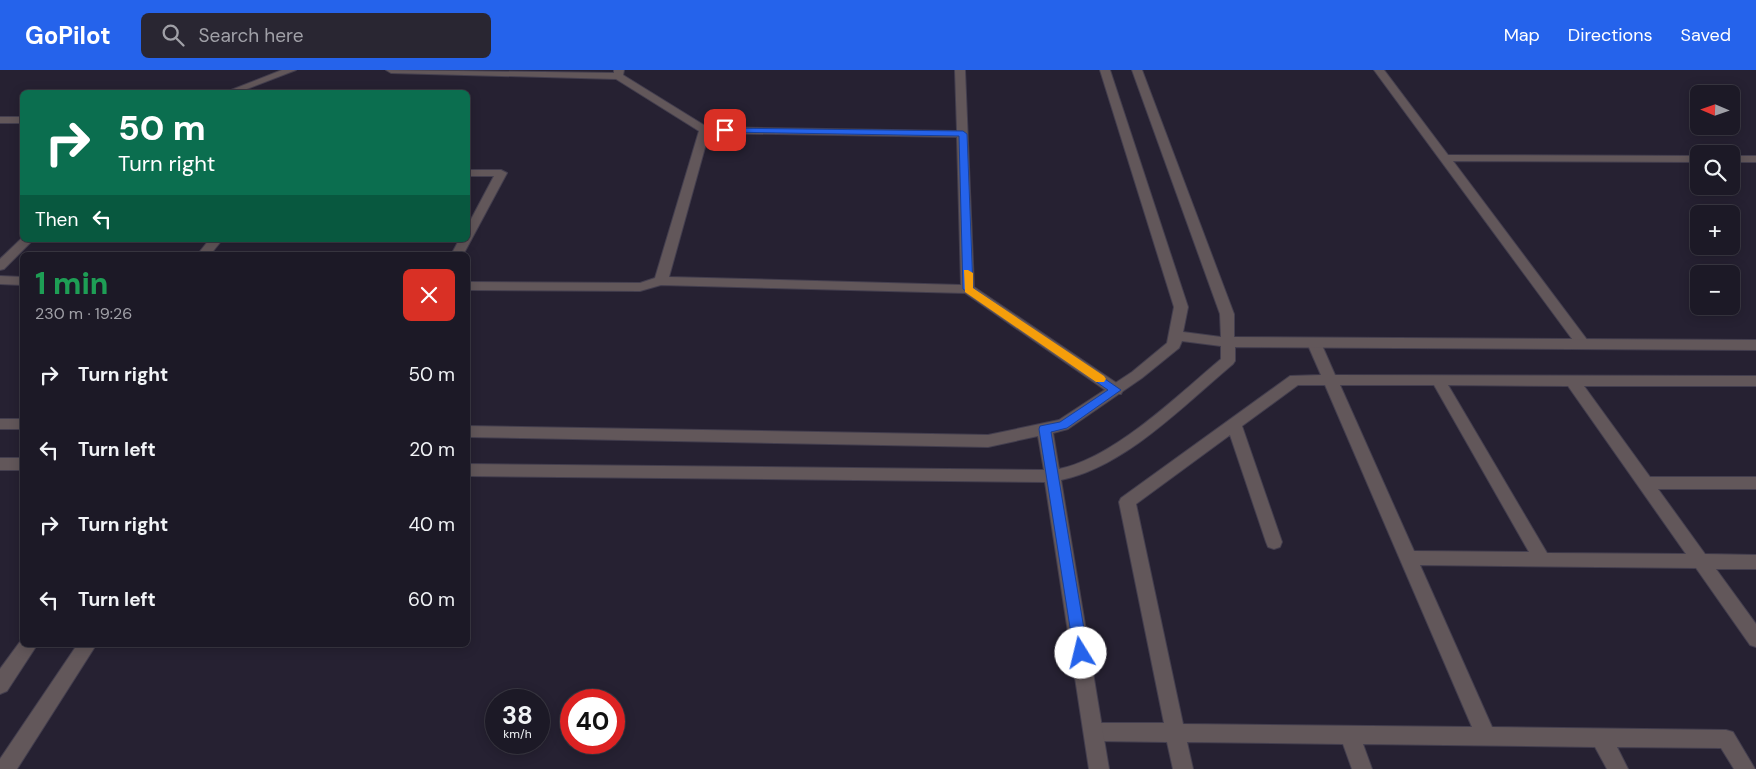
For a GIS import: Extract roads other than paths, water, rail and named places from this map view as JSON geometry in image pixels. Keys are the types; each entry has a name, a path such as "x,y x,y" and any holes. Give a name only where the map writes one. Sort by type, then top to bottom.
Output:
{"street":[{"path":"236,90 291,70"},
{"path":"391,70 618,73 705,130 963,134"},
{"path":"960,70 968,289"},
{"path":"470,431 988,441 1063,425 1116,390 1174,345 1181,307 1105,70"},
{"path":"470,470 1064,476 1118,450 1228,361 1227,314 1137,70"},
{"path":"1379,70 1583,344"},
{"path":"0,120 20,120"},
{"path":"661,281 705,130"},
{"path":"1445,158 1690,159"},
{"path":"1740,159 1756,159"},
{"path":"470,173 501,173 470,232"},
{"path":"0,266 25,242"},
{"path":"206,252 214,242"},
{"path":"0,280 20,281"},
{"path":"470,286 640,287 661,281 968,289 1116,390"},
{"path":"1176,336 1228,342 1756,346"},
{"path":"1314,343 1486,736"},
{"path":"1182,769 1127,502 1295,380 1756,381"},
{"path":"1438,380 1542,560"},
{"path":"1572,380 1756,639"},
{"path":"0,424 20,424"},
{"path":"1234,424 1274,542"},
{"path":"1044,429 1099,769"},
{"path":"0,464 20,464"},
{"path":"1645,482 1756,483"},
{"path":"1408,558 1756,562"},
{"path":"0,685 27,647"},
{"path":"5,769 86,647"},
{"path":"1094,732 1726,739 1745,769"},
{"path":"1350,734 1362,769"},
{"path":"1601,738 1618,769"}]}
